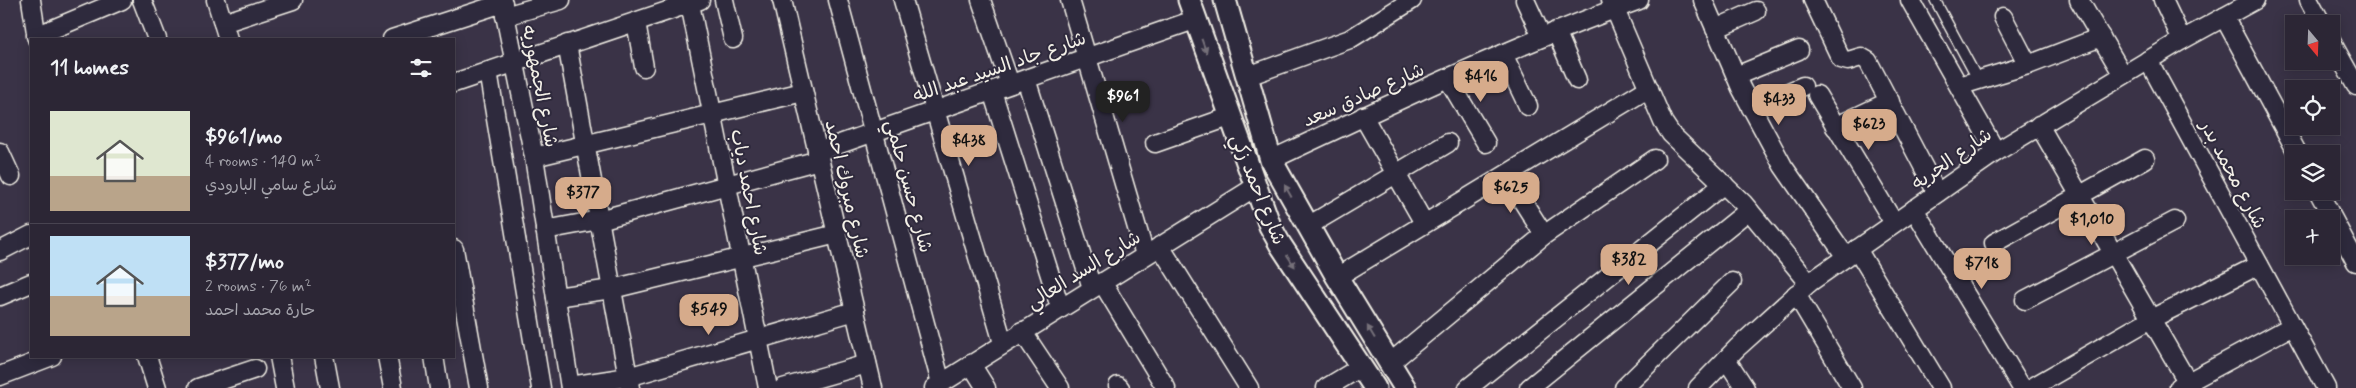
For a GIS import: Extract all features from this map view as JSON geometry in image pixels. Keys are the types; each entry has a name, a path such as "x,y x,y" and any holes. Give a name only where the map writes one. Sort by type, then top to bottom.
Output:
{"street":[{"path":"31,0 37,37 122,0"},
{"path":"142,0 157,38"},
{"path":"216,0 226,31 291,0"},
{"path":"395,38 503,6 561,0"},
{"path":"724,0 734,39"},
{"name":"شارع مبروك احمد","path":"782,0 873,388"},
{"name":"شارع حسن حلمي","path":"838,0 937,386"},
{"path":"903,0 1003,343"},
{"path":"981,0 1018,82 1097,285 1166,388"},
{"path":"1070,0 1145,255"},
{"name":"شارع احمد زكي","path":"1225,0 1271,160 1308,226 1405,388"},
{"path":"1248,76 1350,39 1412,0"},
{"path":"1525,0 1549,34 1577,80"},
{"name":"شارع صادق سعد","path":"1271,160 1363,116 1613,4 1639,0"},
{"path":"1703,0 1751,108 1783,166 1851,253 1940,388"},
{"path":"1813,0 1841,59 1848,61 1861,58 1868,61 1937,193"},
{"path":"1910,0 1996,152"},
{"path":"2079,0 2123,75"},
{"path":"2163,0 2182,40"},
{"name":"شارع الحريه","path":"1698,388 1726,359 1803,288 1914,209 1996,152 2039,125 2224,17 2237,4 2255,0"},
{"path":"2309,0 2317,15"},
{"path":"455,82 695,2"},
{"name":"شارع احمد دياب","path":"695,2 712,114 768,388"},
{"path":"1613,4 1663,122 1691,156 1724,184 1749,210 1803,288 1852,388"},
{"name":"شارع الجمهوريه","path":"503,6 534,157 570,387"},
{"name":"شارع جاد السيد عبد الله","path":"545,230 599,220 727,185 818,156 873,132 1087,58 1191,10"},
{"name":"شارع احمد زكي","path":"1191,10 1255,187 1280,244 1375,388"},
{"path":"1715,29 1756,11"},
{"path":"2224,17 2293,145"},
{"path":"2003,18 2028,65"},
{"path":"636,22 644,67"},
{"path":"1959,86 2028,65 2100,37"},
{"path":"568,44 629,382"},
{"path":"1736,76 1799,50"},
{"path":"1503,54 1528,106"},
{"path":"2340,57 2356,86"},
{"name":"شارع محمد بدر","path":"2148,60 2326,388"},
{"path":"488,70 540,388"},
{"path":"1448,79 1486,143"},
{"path":"1338,277 1648,88"},
{"path":"1751,108 1810,90 1894,223"},
{"path":"992,91 1060,307"},
{"path":"534,157 803,92"},
{"path":"1835,127 1890,101"},
{"path":"1363,116 1424,223"},
{"path":"1155,143 1230,117"},
{"path":"2039,125 2152,319 2185,386 2292,326"},
{"path":"1308,226 1448,143"},
{"path":"0,152 11,176"},
{"path":"1390,363 1544,235 1655,159"},
{"path":"1994,243 2145,159"},
{"path":"1506,174 1544,235"},
{"path":"1468,388 1724,184"},
{"name":"شارع السد العالي","path":"937,386 1060,307 1255,187"},
{"path":"2323,200 2356,262"},
{"path":"1914,209 2022,388"},
{"path":"1530,388 1749,210"},
{"path":"2025,300 2175,221"},
{"path":"556,297 612,289 837,234"},
{"path":"0,250 30,235"},
{"path":"1160,246 1249,388"},
{"path":"455,255 479,388"},
{"path":"2031,388 2152,319 2259,265"},
{"path":"1624,388 1732,282"},
{"path":"0,296 30,283"},
{"path":"570,387 629,382 758,339 855,311"},
{"path":"1022,331 1060,388"},
{"path":"0,376 47,358"},
{"path":"148,358 156,388"},
{"path":"279,358 285,388"},
{"path":"324,358 330,388"},
{"path":"387,358 393,388"},
{"path":"434,358 439,388"},
{"path":"1726,359 1745,388"},
{"path":"784,388 867,364"},
{"path":"971,364 986,388"},
{"path":"1326,388 1361,367"},
{"path":"198,388 255,369"}],"lane":[{"path":"1935,0 1978,80"}]}
